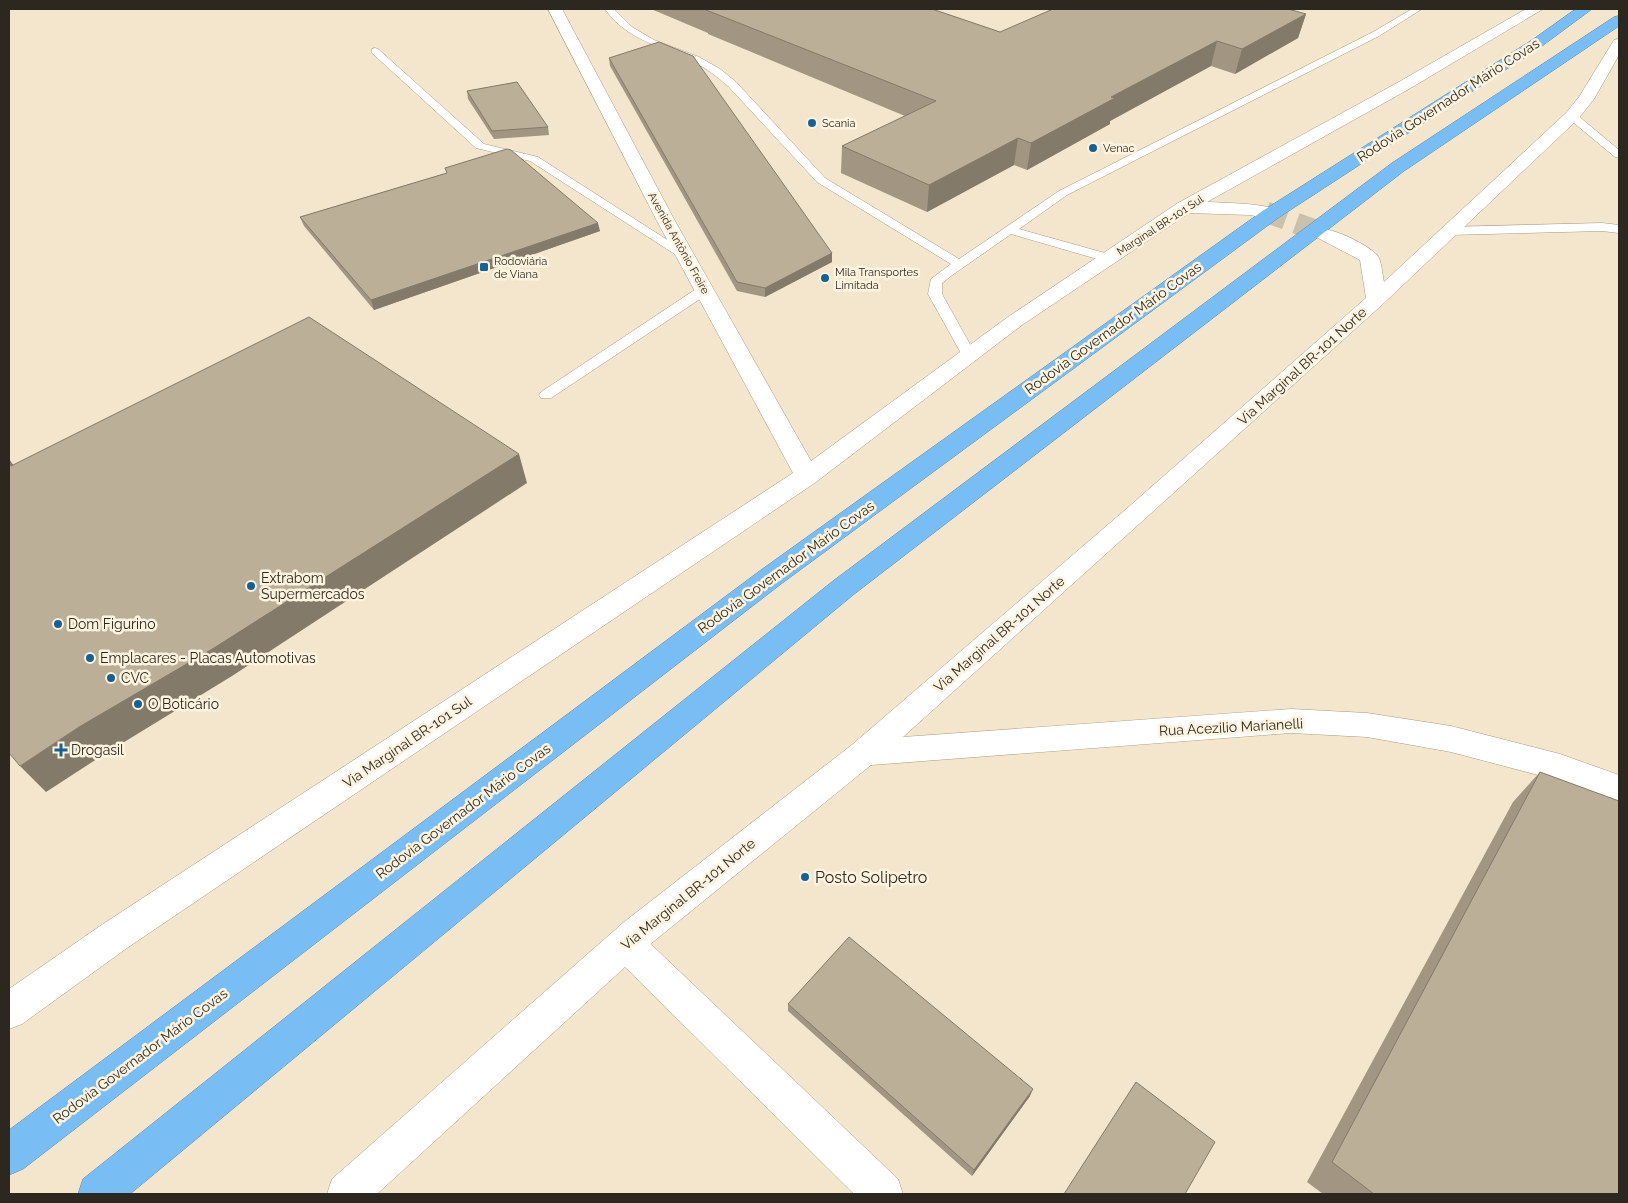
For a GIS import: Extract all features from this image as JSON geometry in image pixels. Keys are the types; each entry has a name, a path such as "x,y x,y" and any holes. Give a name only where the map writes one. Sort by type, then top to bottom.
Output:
{"highway":[{"name":"Rodovia Governador Mário Covas","path":"9,1155 771,576 1271,214 1529,48 1585,9"},
{"name":"Rodovia Governador Mário Covas","path":"98,1194 843,588 1398,167 1619,20"}],"street":[{"name":"Avenida Antônio Freire","path":"555,9 666,221 688,257 704,290 807,476"},
{"name":"Marginal BR-101 Sul","path":"807,476 968,355 1184,207 1403,86 1536,9"},
{"name":"Via Marginal BR-101 Norte","path":"347,1194 626,944 864,753 1141,510 1377,299 1572,116 1586,99 1619,43"},
{"path":"1184,207 1250,209 1266,212"},
{"path":"1323,233 1358,250 1369,258 1377,299"},
{"name":"Via Marginal BR-101 Sul","path":"9,1012 115,936 807,476"},
{"name":"Rua Acezilio Marianelli","path":"864,753 1292,721 1357,724 1451,739 1560,767 1619,789"},
{"path":"626,944 883,1194"}],"lane":[{"path":"609,9 629,29 651,42 696,59 717,71 732,84 821,180 959,264"},
{"path":"968,355 935,294 936,282 959,264 1063,193 1376,34 1418,9"},
{"path":"375,51 480,146 492,151 528,155 688,257"},
{"path":"1572,116 1619,155"},
{"path":"1602,227 1619,224"},
{"path":"1449,231 1602,227 1619,229"},
{"path":"1009,230 1108,258"},
{"path":"546,395 704,290"}],"building":[{"path":"932,9 1000,32 1053,9 1288,9 1306,14 1242,49 1217,41 1111,97 1115,98 1031,143 1018,138 929,185 842,146 936,101 706,10"},
{"path":"659,42 693,56 832,253 765,288 737,282 609,58"},
{"path":"517,82 548,127 492,131 467,91"},
{"path":"507,149 511,150 598,223 371,300 300,217 447,173 445,168"},
{"name":"Extrabom Supermercados","path":"309,317 519,454 214,648 79,727 20,766 9,753 9,461 11,466"},
{"path":"1540,772 1619,801 1619,1194 1374,1194 1332,1162"},
{"path":"849,937 1033,1089 974,1170 788,1004"},
{"path":"1136,1082 1215,1142 1185,1194 1064,1194"}],"tunnel":[{"path":"1266,212 1323,233"}],"place":[{"name":"Scania","path":"812,123"},
{"name":"Venac","path":"1093,148"},
{"name":"Rodoviária de Viana","path":"484,267"},
{"name":"Mila Transportes Limitada","path":"825,278"},
{"name":"Extrabom Supermercados","path":"251,586"},
{"name":"Dom Figurino","path":"58,624"},
{"name":"Emplacares - Placas Automotivas","path":"90,658"},
{"name":"CVC","path":"111,678"},
{"name":"O Boticário","path":"138,704"},
{"name":"Drogasil","path":"61,750"},
{"name":"Posto Solipetro","path":"805,877"}]}
